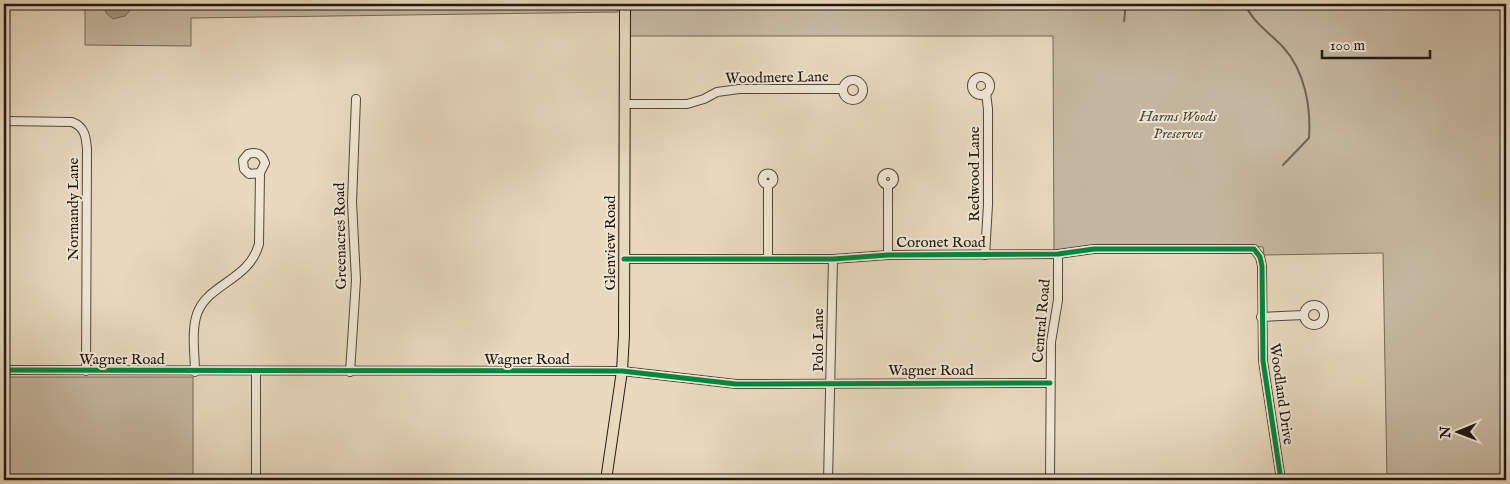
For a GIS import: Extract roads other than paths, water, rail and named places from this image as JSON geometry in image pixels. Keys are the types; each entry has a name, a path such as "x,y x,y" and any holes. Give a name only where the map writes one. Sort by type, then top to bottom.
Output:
{"main road":[{"name":"Glenview Road","path":"606,480 622,371 625,312 625,4"}],"street":[{"name":"Woodmere Lane","path":"624,104 687,104 717,92 739,89 843,89"},
{"name":"Redwood Lane","path":"985,255 988,205 988,109 986,94"},
{"name":"Greenacres Road","path":"350,372 356,280 352,202 356,99"},
{"name":"Normandy Lane","path":"4,120 72,122 82,127 84,132 87,149 86,371"},
{"path":"195,372 195,334 198,314 207,299 246,270 257,254 259,244 260,173"},
{"path":"768,184 768,258"},
{"path":"888,186 888,255"},
{"name":"Coronet Road","path":"624,259 833,259 888,255 1058,254 1094,249 1237,248 1258,252"},
{"name":"Woodland Drive","path":"1258,252 1262,266 1261,317 1264,378 1281,480"},
{"name":"Central Road","path":"1050,480 1050,382 1052,333 1060,282 1058,254"},
{"name":"Polo Lane","path":"828,480 832,383 833,259"},
{"path":"1261,317 1304,315"},
{"name":"Wagner Road","path":"4,370 195,372 622,371 736,384 1050,382"},
{"path":"256,372 256,480"}],"waterway":[{"path":"1124,21 1126,4"},
{"path":"1245,4 1252,17 1291,57 1297,67 1305,90 1309,114 1309,138 1283,165"}],"park label":[{"name":"Harms Woods Preserves","path":"1178,124"}]}
